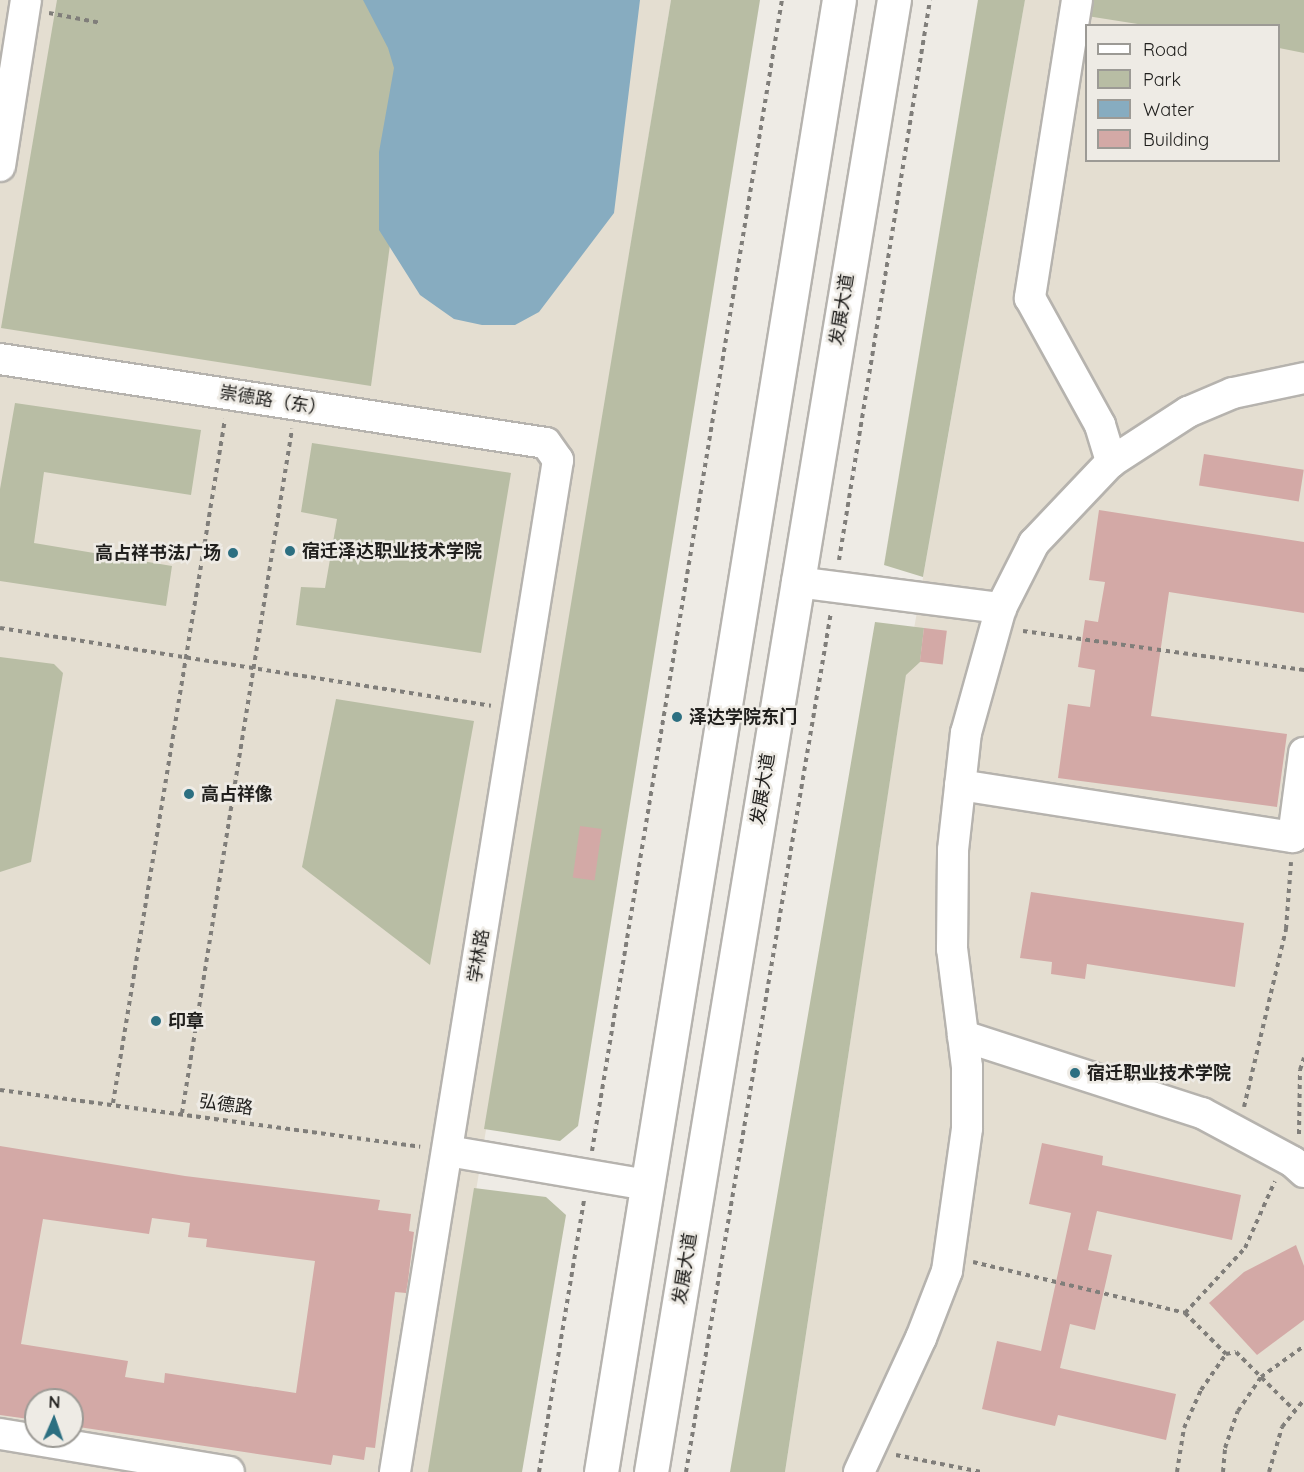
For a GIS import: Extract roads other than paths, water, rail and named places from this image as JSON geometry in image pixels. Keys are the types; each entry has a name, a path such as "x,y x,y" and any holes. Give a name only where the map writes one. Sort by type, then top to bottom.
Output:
{"main road":[{"path":"601,1472 839,0"},
{"name":"发展大道","path":"651,1472 894,0"}],"lane":[{"path":"1077,0 1030,298 1100,425 1112,462"},
{"path":"0,166 25,4"},
{"name":"崇德路（东）","path":"0,359 546,442"},
{"path":"864,1461 921,1338 949,1256 967,1128 963,1036 952,949 953,850 966,733 998,618 1034,543 1112,462 1188,412 1233,393 1304,378"},
{"name":"学林路","path":"395,1472 558,460 546,442"},
{"path":"797,582 998,618"},
{"path":"960,785 1293,837 1304,753"},
{"path":"963,1036 1202,1113 1296,1166"},
{"path":"448,1151 647,1185"},
{"path":"0,1434 109,1462 229,1472"}],"water":[{"path":"363,0 640,0 614,213 539,312 515,325 482,325 454,319 420,295 379,230 379,152 394,68 388,48"}],"place":[{"name":"宿迁泽达职业技术学院","path":"290,551"},
{"name":"高占祥书法广场","path":"233,553"},
{"name":"泽达学院东门","path":"677,717"},
{"name":"高占祥像","path":"189,794"},
{"name":"印章","path":"156,1021"},
{"name":"宿迁职业技术学院","path":"1075,1073"}]}
